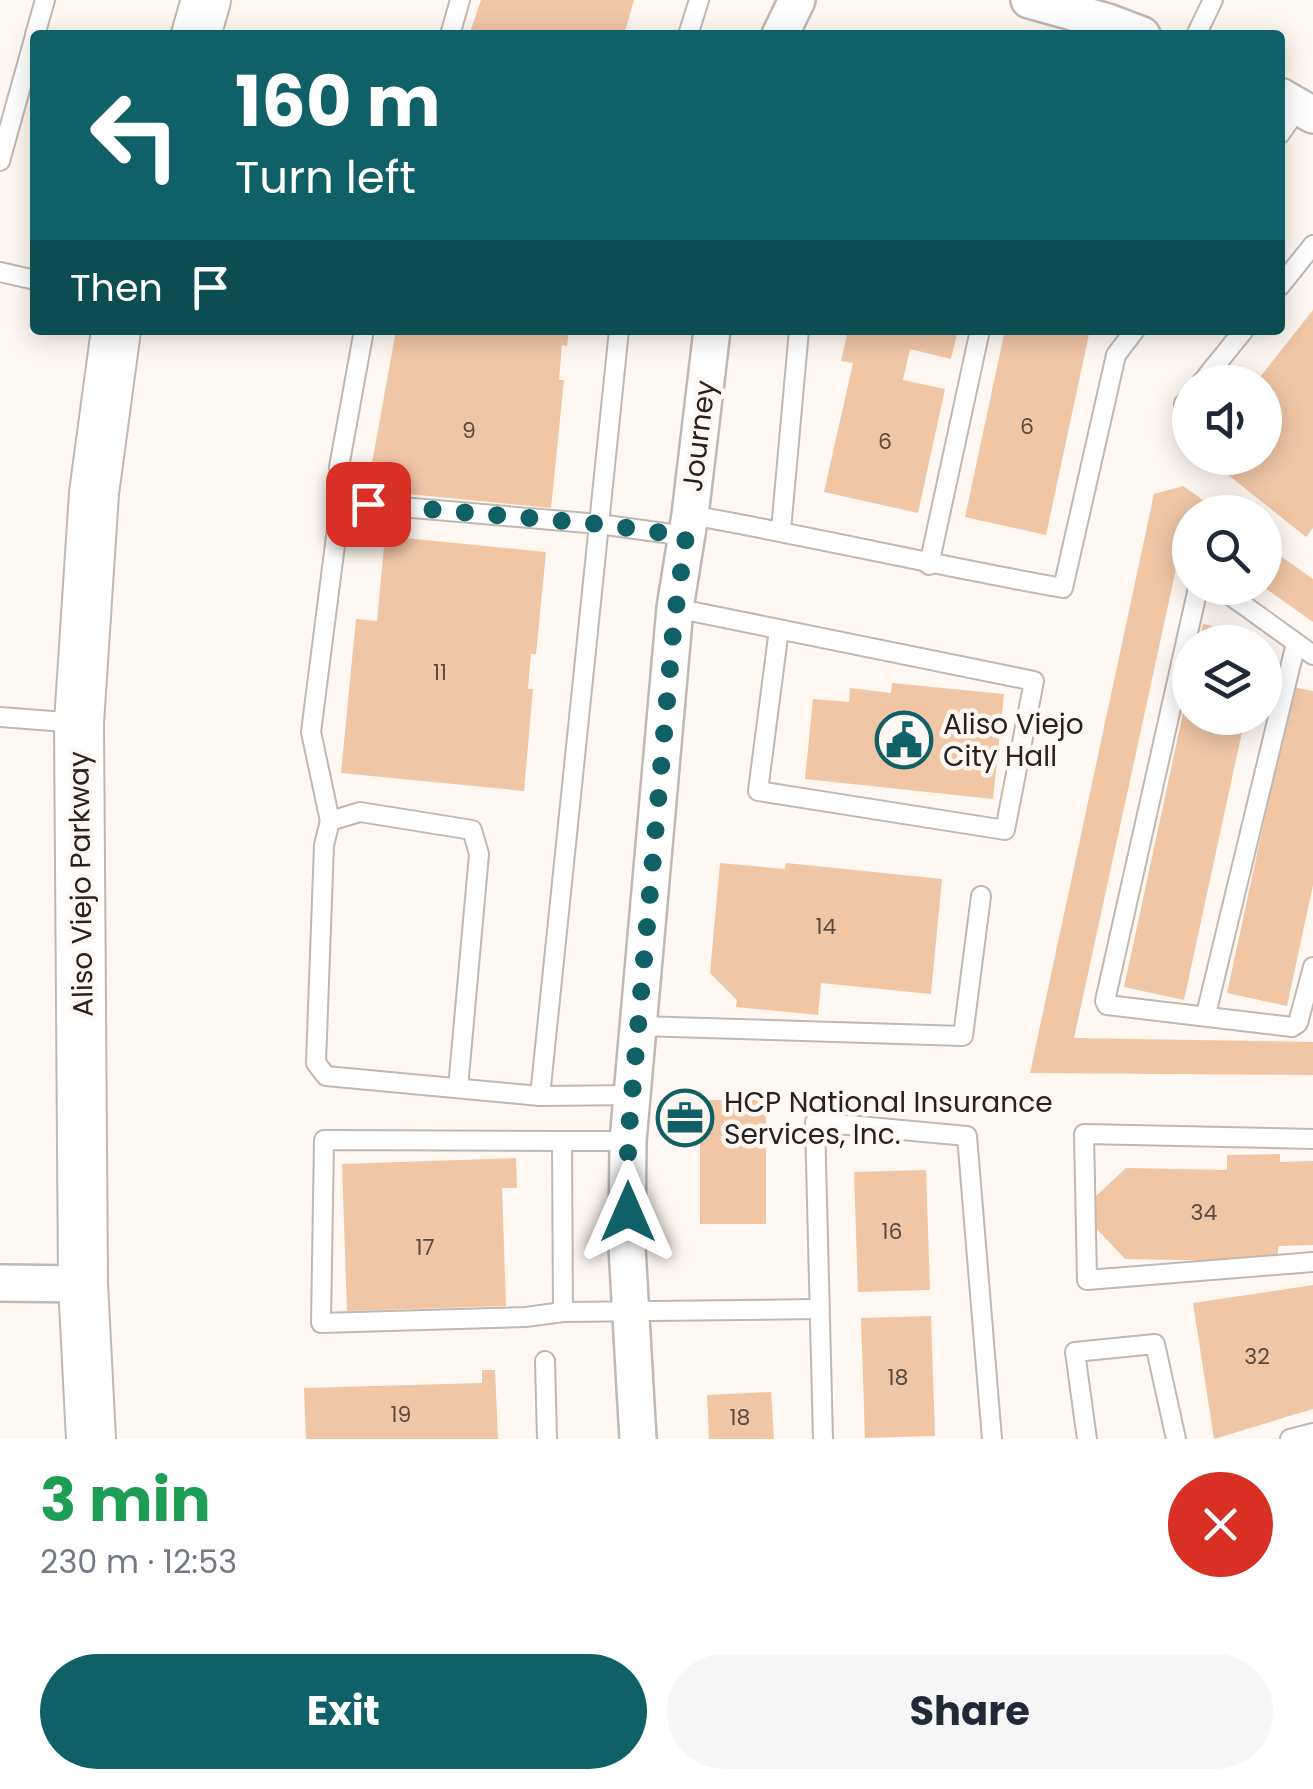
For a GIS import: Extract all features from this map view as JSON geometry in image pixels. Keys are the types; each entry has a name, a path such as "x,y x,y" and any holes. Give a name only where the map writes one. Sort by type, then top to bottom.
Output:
{"main road":[{"path":"197,30 206,0"},
{"name":"Aliso Viejo Parkway","path":"91,1439 83,1284 79,723 94,493 115,335"}],"street":[{"path":"782,30 796,0"},
{"path":"1030,0 1129,30"},
{"name":"Journey","path":"638,1439 628,1140 676,608 711,335"},
{"path":"0,1282 83,1284"}],"lane":[{"path":"37,30 45,0"},
{"path":"451,30 460,0"},
{"path":"690,30 699,0"},
{"path":"1198,30 1213,0"},
{"path":"0,161 30,54"},
{"path":"1285,280 1313,245"},
{"path":"0,272 30,279"},
{"path":"363,335 339,466 343,502 336,529 312,732 330,821 324,845 316,1063 326,1076 540,1096 634,1095"},
{"path":"540,1096 618,335"},
{"path":"781,530 799,335"},
{"path":"929,565 979,335"},
{"path":"343,502 599,524 781,530 929,565 1064,588 1116,355 1131,335"},
{"path":"1216,365 1240,335"},
{"path":"1194,605 1105,1001 1295,1026 1313,967"},
{"path":"1243,605 1313,655"},
{"path":"676,608 1034,681 1005,830 758,791 779,630"},
{"path":"1206,1014 1296,643"},
{"path":"0,717 79,723"},
{"path":"330,821 360,812 472,830 480,854 458,1088"},
{"path":"639,1026 963,1036 981,896"},
{"path":"823,1439 815,1122 967,1136 992,1439"},
{"path":"1313,1139 1084,1134 1087,1280 1313,1262"},
{"path":"628,1140 324,1140 321,1324 526,1317 563,1312 818,1309"},
{"path":"562,1140 563,1312"},
{"path":"1087,1439 1074,1352 1155,1344 1176,1439"},
{"path":"544,1361 547,1439"},
{"path":"1290,1439 1313,1433"}],"building":[{"path":"481,0 634,0 625,30 471,30"},
{"path":"1313,310 1313,528 1306,537 1282,518 1282,495 1253,495 1228,475 1282,475 1282,365 1269,365"},
{"path":"395,335 568,335 567,346 562,345 559,380 564,380 551,508 377,491 369,480"},
{"path":"847,335 957,335 951,359 910,349 903,380 945,389 918,513 824,492 853,363 841,361"},
{"path":"1004,335 1089,335 1046,535 965,517"},
{"path":"1183,486 1196,495 1172,495 1172,587 1074,1038 1313,1042 1313,1075 1030,1073 1154,494"},
{"path":"385,536 546,552 536,654 531,654 528,689 533,689 524,791 341,773 356,619 377,621"},
{"path":"1282,557 1313,579 1313,622 1282,600"},
{"name":"Aliso Viejo City Hall","path":"892,683 1004,694 993,799 805,779 813,699 849,702 850,688 891,693"},
{"path":"1293,687 1313,691 1313,885 1287,1006 1227,993"},
{"path":"1178,735 1241,735 1184,1000 1124,987"},
{"path":"720,863 785,869 786,863 942,879 931,994 821,983 818,1015 736,1007 737,1000 710,973"},
{"path":"700,1100 766,1100 766,1224 700,1224"},
{"path":"1280,1154 1280,1162 1313,1161 1313,1245 1278,1246 1278,1256 1227,1261 1125,1259 1096,1228 1096,1196 1126,1168 1227,1170 1227,1155"},
{"path":"516,1158 517,1188 502,1188 506,1306 347,1311 342,1164"},
{"path":"926,1170 930,1290 858,1292 854,1172"},
{"path":"1313,1285 1313,1409 1214,1439 1193,1303"},
{"path":"931,1316 935,1436 865,1438 861,1318"},
{"path":"482,1370 495,1370 498,1439 306,1439 304,1388 482,1383"},
{"path":"771,1392 774,1439 709,1439 707,1395"}],"place":[{"name":"Aliso Viejo City Hall","path":"904,740"},
{"name":"HCP National Insurance Services, Inc.","path":"685,1118"}],"route":[{"path":"368,504 599,524 686,536 674,622 628,1140 628,1212"}]}
